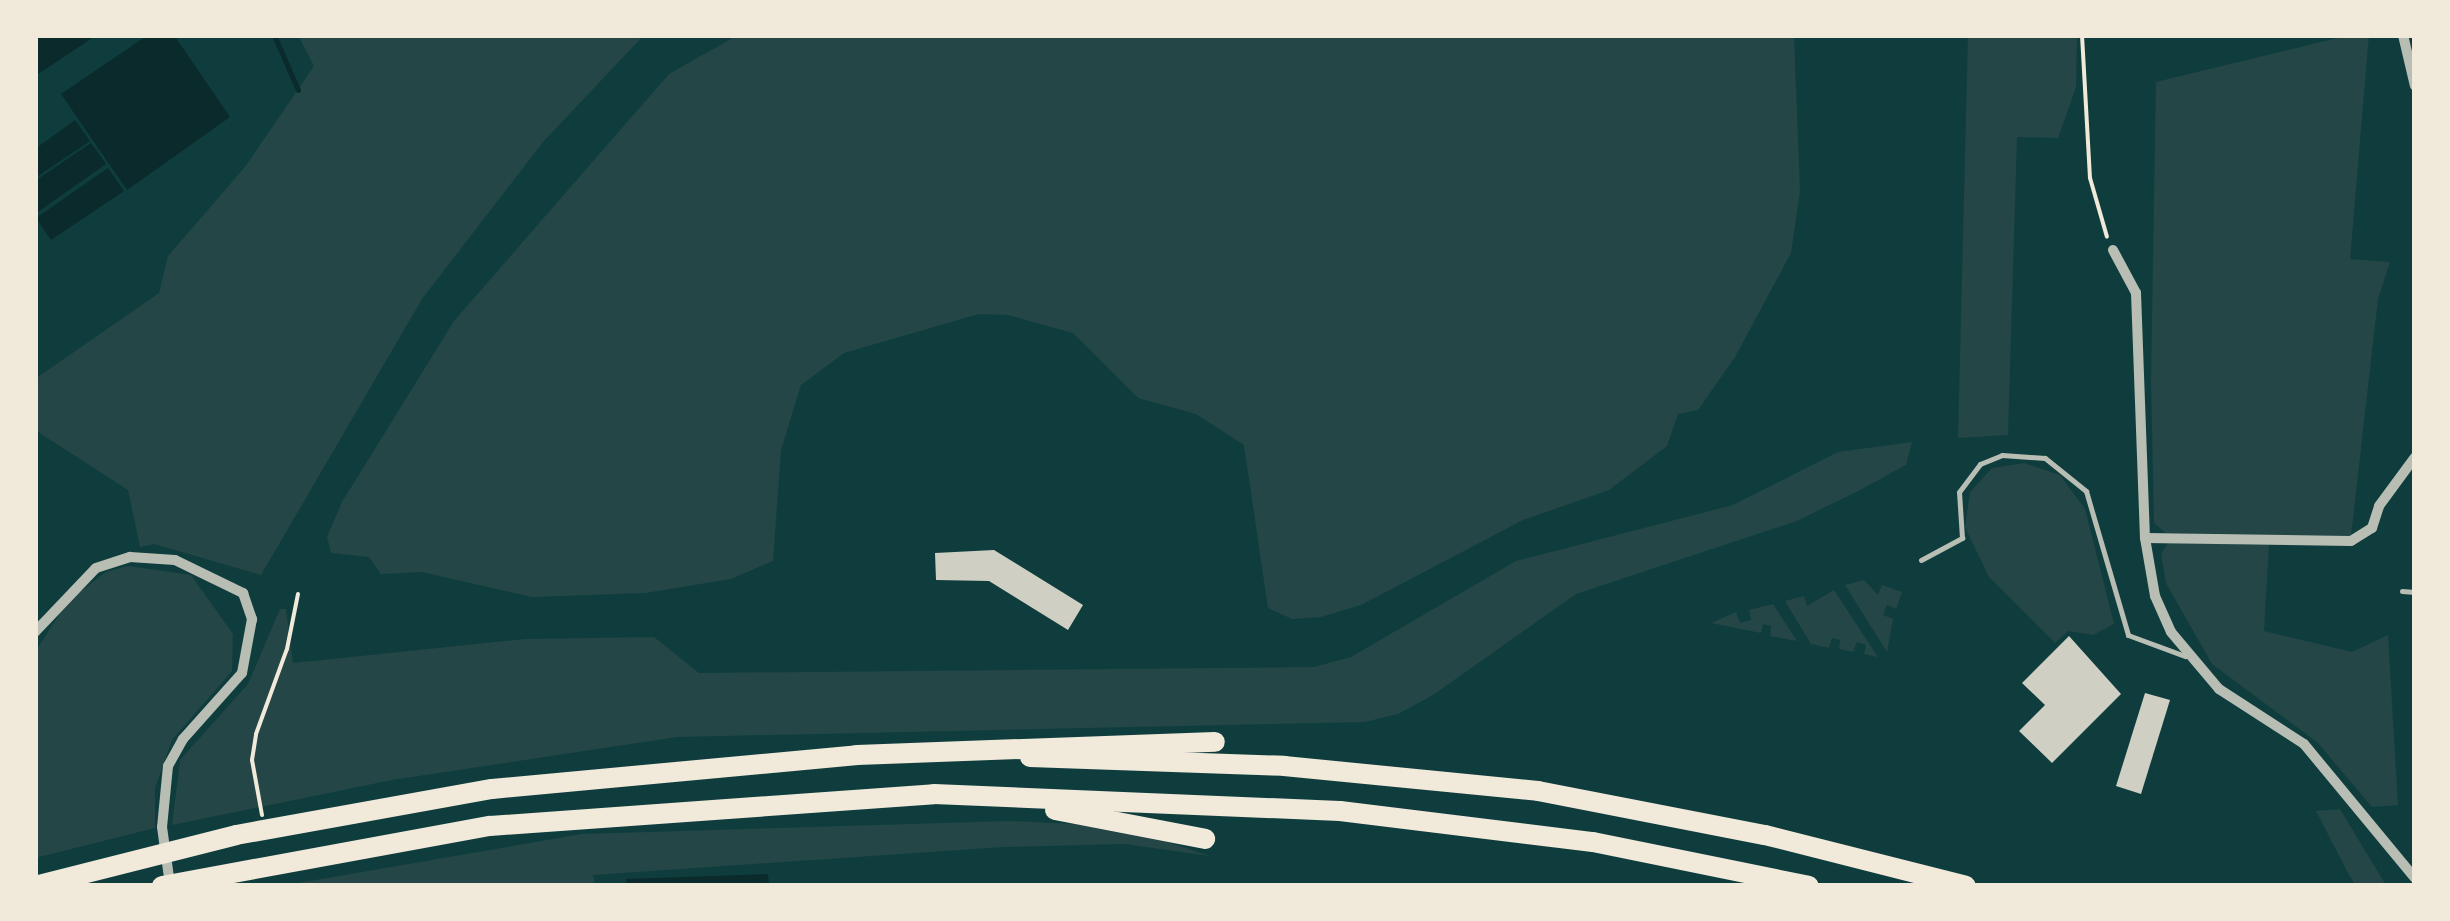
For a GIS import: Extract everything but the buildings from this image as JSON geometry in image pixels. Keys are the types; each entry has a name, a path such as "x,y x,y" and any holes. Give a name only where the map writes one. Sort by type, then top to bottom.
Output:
{"highway":[{"path":"35,886 146,855 342,814 645,772 1106,741 1215,742"},
{"path":"932,753 1284,766 1538,791 1765,836 1966,886"},
{"path":"934,794 1133,821 1205,839"},
{"path":"162,886 490,826 934,794 1340,811 1593,842 1810,886"}],"street":[{"path":"2403,35 2415,86"},
{"path":"2113,250 2136,293 2145,538 2156,596 2186,656 2218,690 2304,744 2415,878"},
{"path":"2145,538 2351,540 2372,528 2379,506 2415,457"},
{"path":"35,632 96,568 130,556 175,560 243,594 252,619 242,673 184,738 168,766 162,827 170,886"}],"lane":[{"path":"1921,560 1962,538 1959,492 1980,464 2002,455 2045,458 2086,491 2128,634 2144,646 2186,656"},
{"path":"2402,591 2415,592"}],"path":[{"path":"2082,35 2090,178 2113,250"},
{"path":"264,819 252,760 256,734 287,649 298,594"}],"shaded area":[{"path":"35,35 97,35 35,76"},
{"path":"148,35 174,35 230,117 127,190 61,94"},
{"path":"298,35 644,35 543,142 422,299 261,575 154,544 140,547 128,490 35,430 35,379 159,293 168,256 245,167 314,66"},
{"path":"738,35 1794,35 1800,191 1791,253 1735,357 1698,410 1678,414 1667,446 1609,490 1523,520 1361,605 1321,617 1292,619 1268,608 1244,445 1196,414 1138,398 1073,333 1008,315 979,314 844,353 801,385 781,450 773,561 731,579 645,593 532,597 422,572 381,574 369,557 331,553 327,537 342,502 454,321 669,74"},
{"path":"1968,35 2077,35 2076,87 2058,138 2017,137 2008,435 1958,438"},
{"path":"2350,35 2369,35 2350,259 2390,262 2378,299 2351,536 2166,533 2154,523 2151,379 2156,82"},
{"path":"75,120 90,141 35,178 35,149"},
{"path":"91,143 106,164 35,214 35,181"},
{"path":"108,168 124,191 51,240 36,218"},
{"path":"1912,442 1906,465 1860,490 1797,521 1576,594 1433,695 1398,714 1365,722 677,737 392,780 172,825 180,760 248,684 280,609 286,609 293,663 525,639 654,637 699,673 1314,667 1351,657 1516,561 1733,505 1838,452"},
{"path":"2024,463 2060,475 2085,509 2114,624 2093,635 2068,631 2055,643 1989,577 1965,527 1970,492 1992,468"},
{"path":"2168,543 2269,545 2264,631 2352,652 2388,635 2398,805 2372,807 2317,742 2212,664 2166,583 2161,554"},
{"path":"128,566 191,575 233,634 232,671 172,740 155,788 155,828 35,858 35,652 68,601 106,572"},
{"path":"1864,580 1878,595 1882,585 1902,592 1896,609 1887,605 1883,615 1893,619 1887,652 1845,585"},
{"path":"1834,590 1878,657 1864,654 1866,645 1857,642 1853,652 1839,649 1840,640 1832,638 1829,648 1811,644 1785,601 1804,596 1807,606"},
{"path":"1773,604 1797,641 1770,636 1771,626 1763,624 1761,633 1711,623 1736,612 1740,623 1751,620 1749,610"},
{"path":"2340,809 2388,886 2356,886 2316,811"},
{"path":"1009,821 1120,826 1210,856 1124,844 1003,847 593,875 595,886 281,886 582,834"},
{"path":"768,874 769,886 627,886 626,879"}],"waterway":[{"path":"274,35 298,90"}]}
